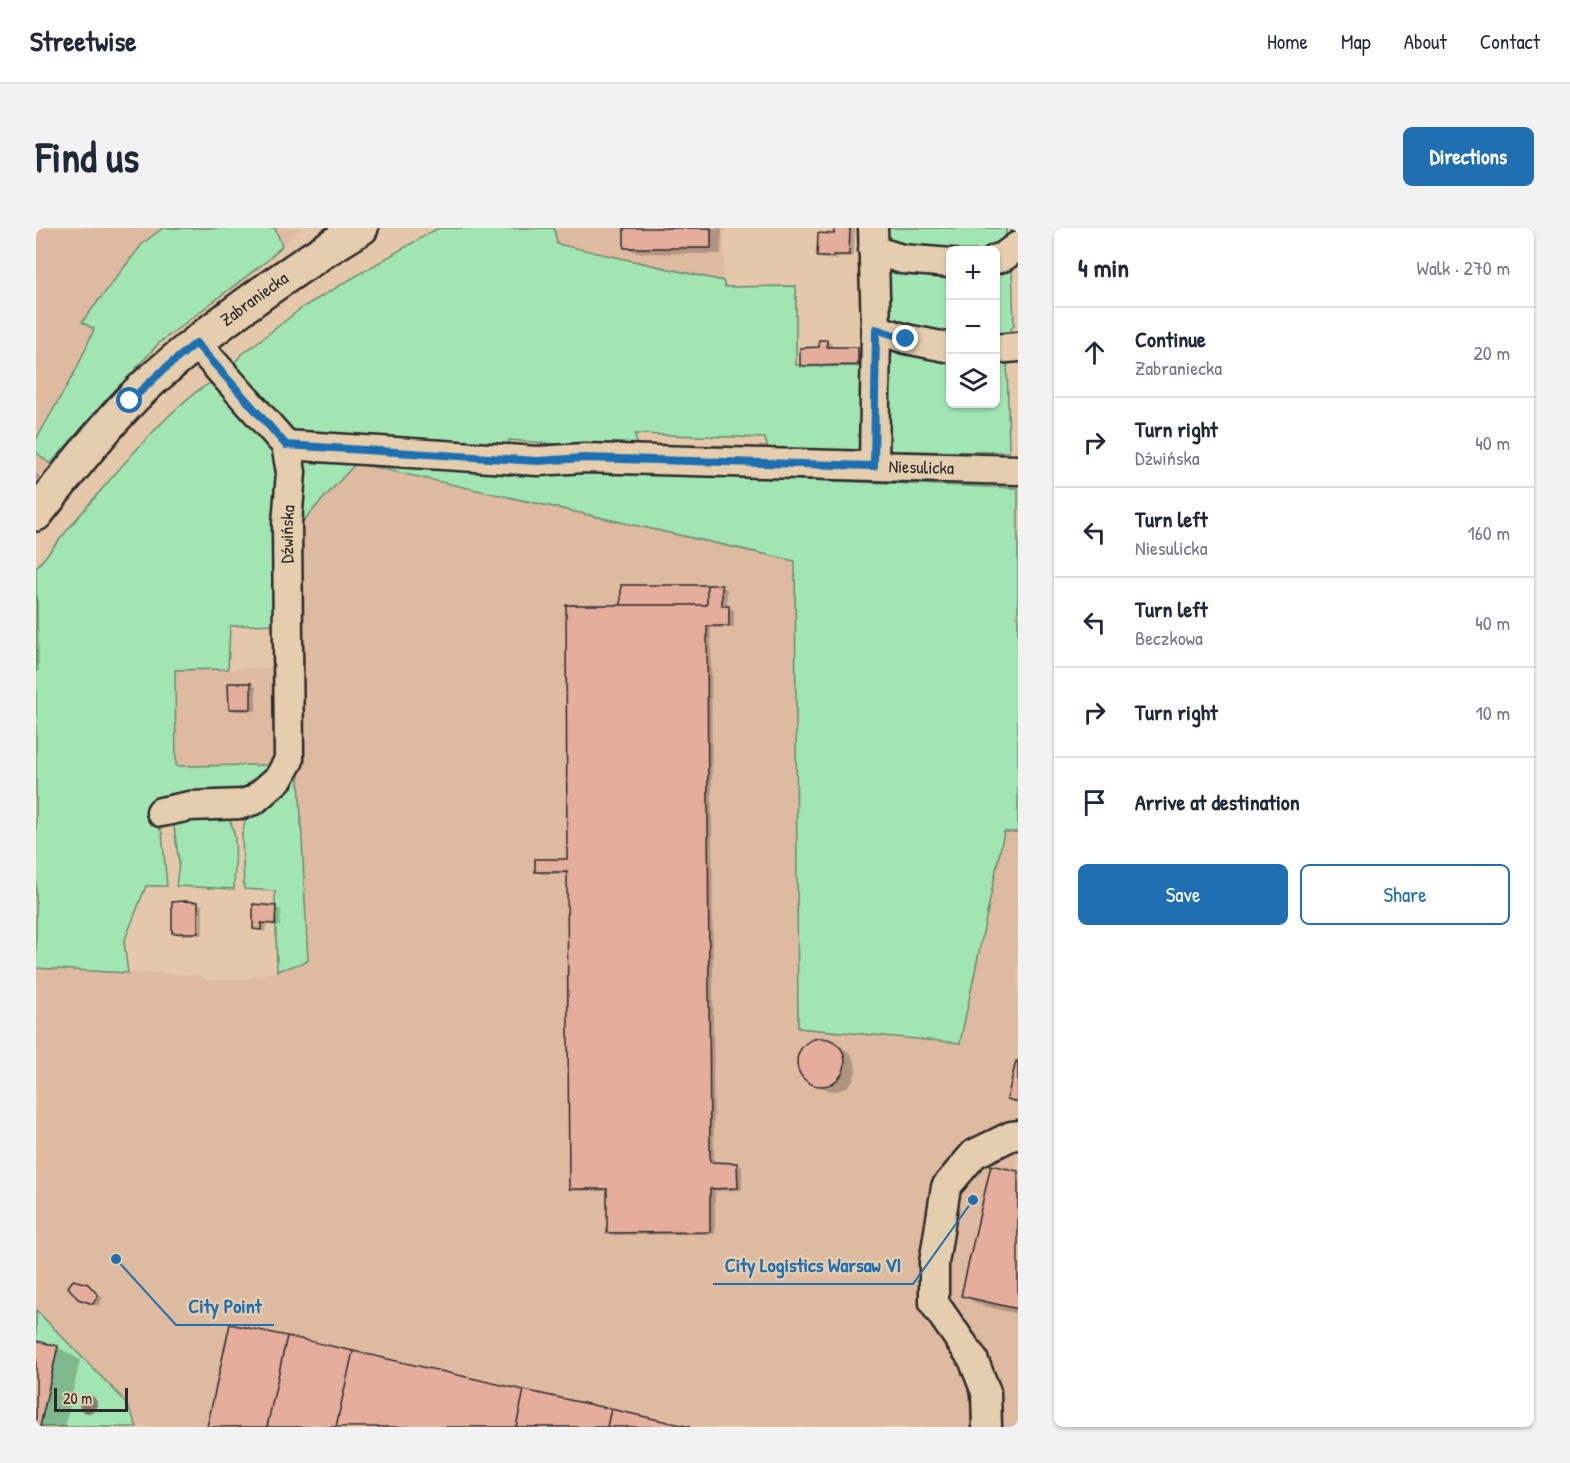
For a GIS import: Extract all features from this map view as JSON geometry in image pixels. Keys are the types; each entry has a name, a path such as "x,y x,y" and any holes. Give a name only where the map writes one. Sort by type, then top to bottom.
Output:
{"main road":[{"name":"Zabraniecka","path":"36,514 130,401 162,371 256,296 361,228"}],"street":[{"path":"873,239 902,260 946,264"},
{"path":"873,239 876,329 874,466"},
{"path":"1000,258 1018,246"},
{"path":"876,329 906,339 946,347"},
{"path":"196,343 286,445"},
{"path":"1000,349 1018,347"},
{"name":"Niesulicka","path":"286,445 538,461 584,458 1018,470"},
{"name":"Dźwińska","path":"161,812 190,806 242,804 254,800 279,778 289,760 287,524 291,472 286,445"},
{"path":"987,1427 987,1392 974,1359 934,1303 934,1263 946,1186 974,1154 1011,1136 1018,1135"}],"shaded area":[{"path":"36,228 301,228 268,260 159,343 36,480"},
{"path":"554,228 725,228 723,281 557,244"},
{"path":"356,463 795,561 798,1027 960,1043 1004,831 1018,832 1018,1427 36,1427 36,968 198,975 211,981 245,979 287,969 298,758 302,522"},
{"path":"275,668 276,765 176,767 175,670"}],"green space":[{"path":"163,228 275,228 282,246 268,260 159,343 50,464 36,452 36,440 77,368 94,329 82,322 143,243"},
{"path":"438,228 554,228 557,244 723,281 725,287 796,286 796,365 864,366 866,450 768,449 765,438 635,434 638,451 509,440 509,451 297,434 244,377 235,362 303,307"},
{"path":"886,228 1006,228 1006,241 1000,246 946,246 946,250 886,244"},
{"path":"1000,266 1012,268 1014,325 1006,337 1000,339"},
{"path":"893,267 946,273 946,339 899,325 887,313 886,273"},
{"path":"890,343 946,354 946,408 1000,408 1000,359 1007,359 1009,452 884,451 886,358"},
{"path":"215,382 269,444 282,480 280,518 282,617 274,624 230,626 228,669 175,670 176,766 275,765 275,722 282,732 283,740 278,766 272,776 254,788 207,797 152,803 153,817 162,833 167,886 146,886 124,942 128,973 36,968 36,568 151,434 199,390"},
{"path":"309,457 356,463 302,522 303,466"},
{"path":"356,463 1018,488 1018,832 1004,832 960,1043 798,1028 795,561"},
{"path":"298,758 308,961 277,971 275,891 244,889 242,835 245,821"},
{"path":"225,813 235,839 234,889 176,886 179,863 175,821"},
{"path":"36,1310 122,1398 137,1427 40,1427 58,1346 36,1341"}],"building":[{"path":"624,228 711,228 711,248 624,248"},
{"path":"834,228 850,228 849,255 817,257 818,233 834,234"},
{"path":"819,340 827,340 827,347 858,347 858,365 800,366 800,348 819,347"},
{"path":"621,585 707,585 707,605 621,605"},
{"path":"707,585 722,585 722,606 729,606 729,626 707,626 710,1162 737,1163 738,1188 710,1189 710,1232 607,1233 607,1189 569,1189 567,872 535,872 535,859 567,859 566,605 707,605"},
{"path":"228,683 251,683 251,709 229,709"},
{"path":"172,902 198,902 198,933 172,933"},
{"path":"253,904 276,906 275,924 261,923 261,930 253,929"},
{"path":"821,1038 838,1045 845,1062 838,1079 821,1086 804,1079 797,1062 804,1045"},
{"path":"1016,1061 1018,1061 1018,1102 1007,1099"},
{"path":"991,1165 1018,1171 1018,1309 961,1296"},
{"path":"73,1280 88,1284 98,1295 93,1304 78,1299 68,1287"},
{"path":"230,1324 287,1336 267,1427 207,1427"},
{"path":"287,1336 353,1351 336,1427 267,1427"},
{"path":"36,1341 58,1346 40,1427 36,1427"},
{"path":"353,1351 524,1390 516,1427 336,1427"},
{"path":"524,1390 611,1409 607,1427 516,1427"},
{"path":"611,1409 690,1427 607,1427"}],"place":[{"name":"City Logistics Warsaw VI","path":"973,1200"},
{"name":"City Point","path":"116,1259"}],"route":[{"path":"130,401 196,343 286,445 538,461 584,458 874,466 876,329 906,339"}]}
